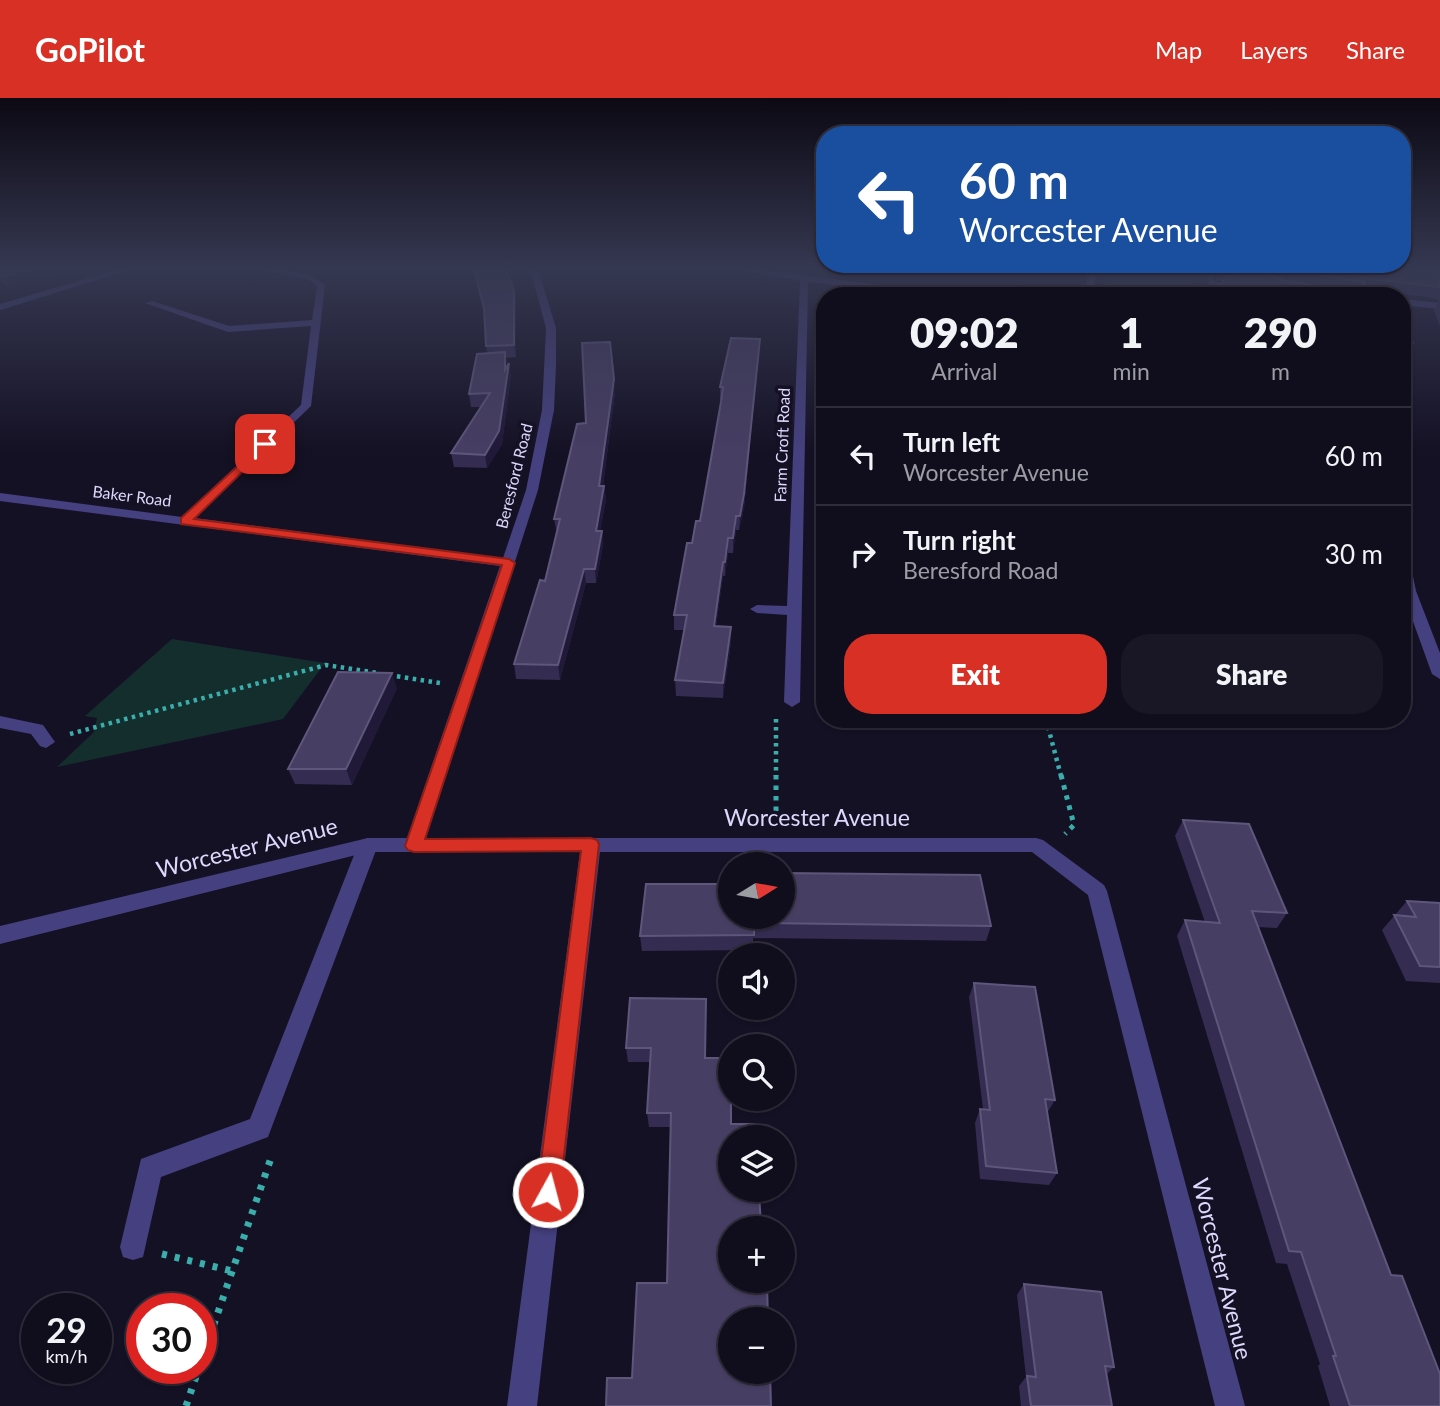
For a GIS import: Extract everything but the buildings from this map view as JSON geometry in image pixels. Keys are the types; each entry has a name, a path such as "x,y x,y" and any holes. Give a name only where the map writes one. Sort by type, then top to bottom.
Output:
{"street":[{"path":"185,521 306,406 315,330"},
{"name":"Beresford Road","path":"414,846 532,490 548,410 551,330"},
{"name":"Farm Croft Road","path":"792,702 802,330"},
{"name":"Baker Road","path":"0,497 509,563"},
{"path":"1411,596 1440,674"},
{"path":"757,609 794,611"},
{"path":"0,722 37,729 47,742"},
{"path":"522,1406 591,844"},
{"path":"134,1247 150,1168 258,1128 368,845"},
{"name":"Worcester Avenue","path":"0,935 368,845 1036,845 1097,891 1230,1406"}],"path":[{"path":"47,742 95,725 326,665 466,688"},
{"path":"776,845 776,703 792,702"},
{"path":"1046,853 1074,825 1048,728"},
{"path":"217,1315 278,1139 258,1128"},
{"path":"134,1247 232,1271"},
{"path":"186,1406 194,1384"}],"green space":[{"path":"172,639 325,663 283,719 57,767 94,732 97,718 85,716"}],"route":[{"path":"265,444 185,521 509,563 414,846 591,844 548,1192"}]}
